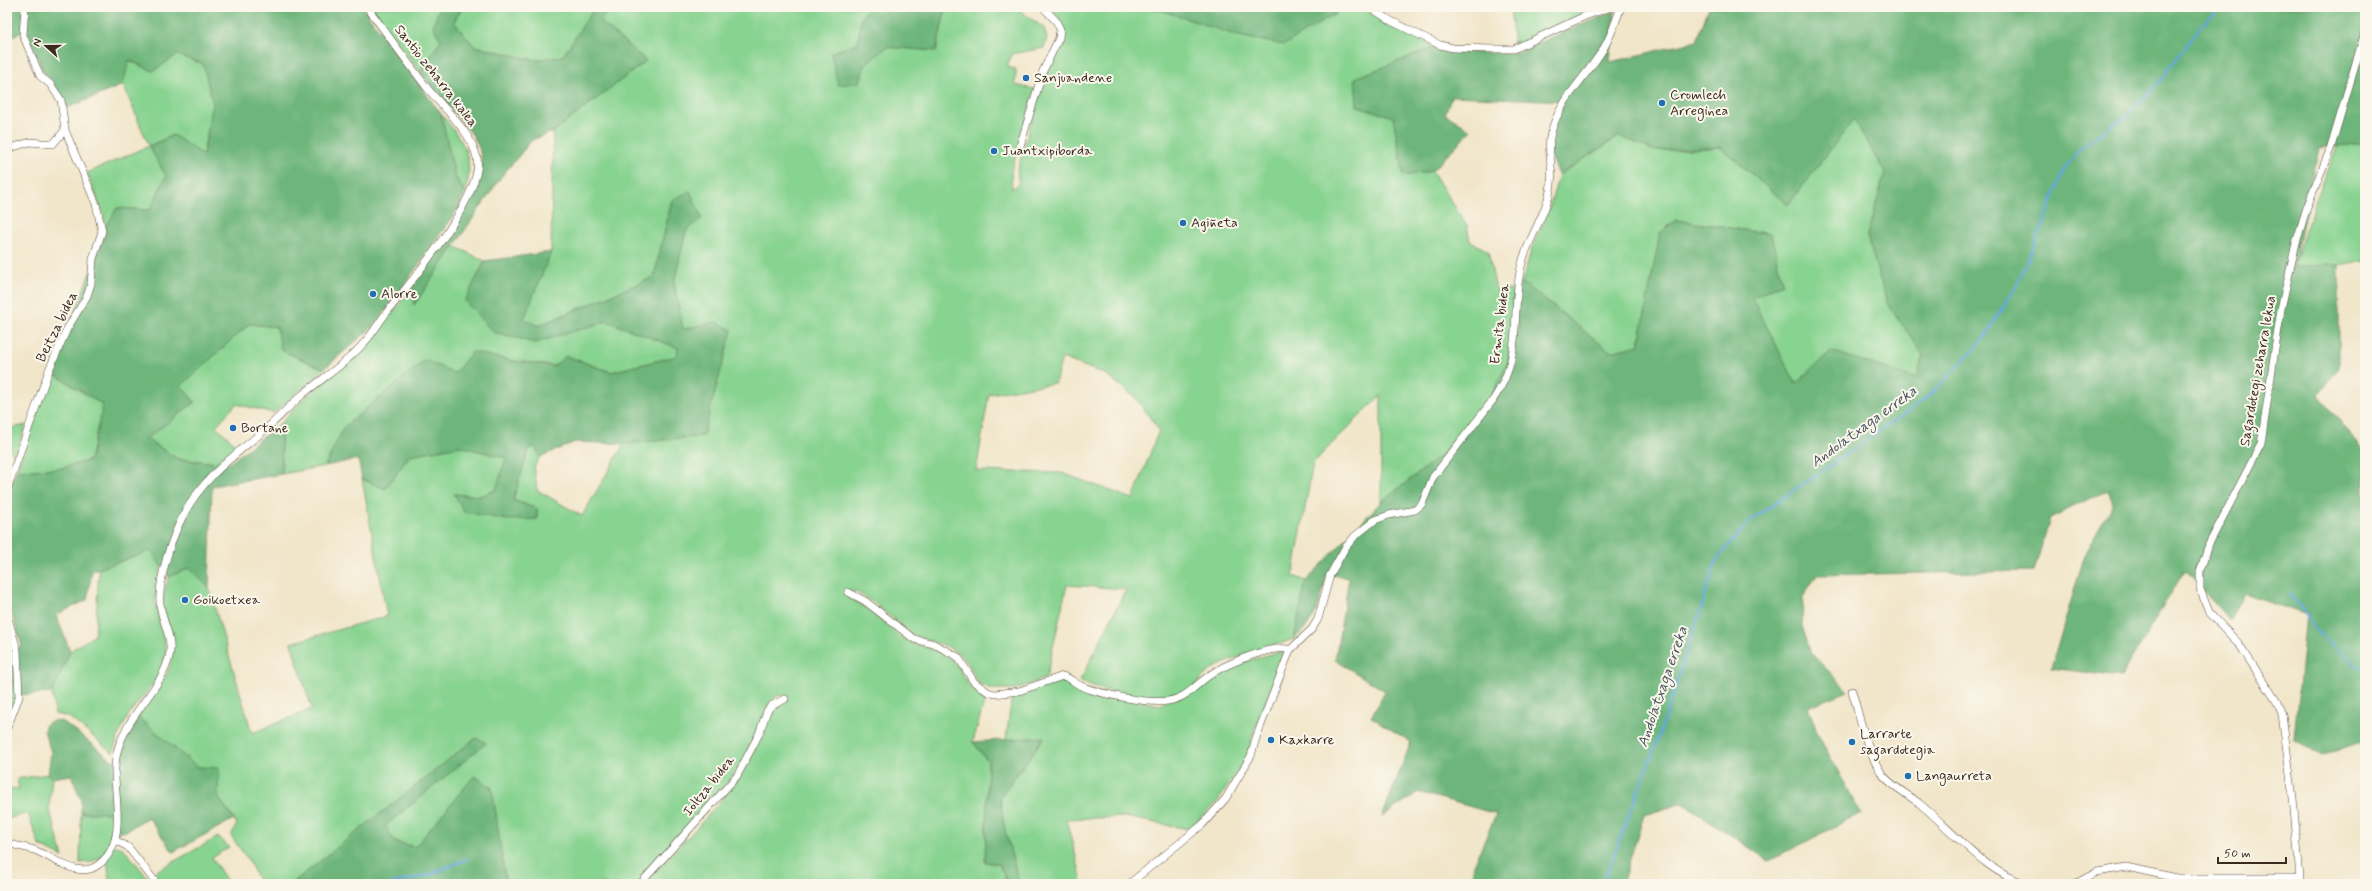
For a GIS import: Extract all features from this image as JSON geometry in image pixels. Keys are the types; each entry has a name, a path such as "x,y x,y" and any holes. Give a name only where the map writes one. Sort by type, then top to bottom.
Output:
{"street":[{"name":"Beitza bidea","path":"7,489 52,363 67,329 87,296 91,284 93,259 102,231 96,204 65,130 61,100 50,84 40,76 23,35 25,7"},
{"name":"Santio zeharra kalea","path":"7,843 36,850 68,866 89,869 98,865 115,840 118,804 116,759 122,738 131,719 159,680 170,651 169,634 162,619 159,600 167,559 183,516 200,490 220,466 364,343 406,289 459,213 478,173 477,160 464,132 427,87 367,7"},
{"path":"1020,146 1043,71 1059,38 1060,29 1056,21 1043,7"},
{"path":"1370,7 1391,21 1440,45 1453,48 1493,49 1514,49 1585,16 1612,7"},
{"name":"Ermita bidea","path":"1290,650 1308,633 1318,619 1330,575 1345,548 1355,536 1375,520 1389,515 1415,510 1422,504 1433,477 1493,400 1501,387 1508,373 1512,356 1521,264 1543,211 1551,184 1549,144 1552,128 1570,93 1601,52 1621,7"},
{"name":"Sagardotegi zeharra lekua","path":"2075,884 2097,872 2127,867 2176,878 2299,881 2293,798 2282,714 2274,696 2239,644 2209,612 2200,589 2200,570 2209,544 2261,444 2281,309 2296,243 2307,207 2330,147 2365,32"},
{"path":"7,148 30,142 53,144 65,130"},
{"path":"848,592 865,601 914,639 946,649 958,657 974,682 980,688 995,694 1019,691 1063,676 1082,686 1141,701 1169,701 1190,693 1207,677 1234,662 1278,648 1290,650 1256,738 1251,756 1226,798 1193,833 1129,884"},
{"path":"7,615 17,650 19,697 7,728"},
{"path":"1852,691 1874,760 1883,776 1921,805 1968,848 2013,881 2027,884"},
{"name":"Ioltza bidea","path":"640,884 737,776 759,734 767,711 771,706 785,698"},
{"path":"115,840 128,848 157,884"}],"green space":[{"path":"7,7 362,7 441,114 455,176 465,193 457,210 377,323 324,369 281,350 277,327 249,324 181,386 195,402 146,439 178,459 228,464 281,423 282,474 212,486 209,588 189,568 169,577 151,551 92,571 87,600 56,615 70,651 52,693 21,695 7,676 7,657 22,646 7,599 7,495 16,471 62,468 90,460 103,405 51,372 104,237 106,227 117,208 150,210 166,176 149,146 173,135 203,155 213,104 203,64 177,55 153,71 129,60 123,85 67,108 52,81 43,72 26,30 7,39"},
{"path":"370,7 440,7 433,27 441,40 420,72"},
{"path":"440,7 462,7 454,22 474,46 535,60 563,56 595,7 611,7 600,21 646,61 553,132 532,140 501,177 414,305 412,288 474,194 479,179 481,166 481,155 473,135 420,72 441,40 433,27"},
{"path":"462,7 595,7 563,56 535,60 474,46 454,22"},
{"path":"611,7 869,7 861,18 858,43 860,81 865,64 887,47 936,51 946,7 1015,7 1044,28 1047,38 1044,48 1012,54 1007,67 1016,69 1015,85 1035,89 1011,172 1012,189 1019,183 1017,172 1046,70 1062,39 1063,30 1059,18 1049,7 1139,7 1163,11 1335,15 1338,7 1361,7 1387,23 1436,47 1355,78 1393,117 1404,176 1432,171 1467,226 1470,241 1488,251 1496,290 1514,290 1508,361 1491,398 1438,458 1381,502 1381,395 1313,463 1293,576 1306,581 1294,639 1245,655 1216,667 1208,672 1187,691 1176,696 1149,698 1134,696 1105,690 1080,681 1126,589 1067,585 1046,678 1016,689 991,689 978,683 968,663 961,655 946,646 913,635 874,603 855,591 848,597 868,609 899,636 912,643 938,651 952,660 959,668 970,687 985,699 973,742 988,761 985,862 999,864 1008,884 843,884 839,879 828,884 643,884 704,820 732,787 755,750 769,716 778,706 786,701 785,695 777,696 768,705 744,759 731,778 637,884 506,884 492,788 475,776 415,847 395,842 385,826 486,743 291,884 260,884 249,861 231,836 237,824 218,797 219,768 197,767 138,717 160,686 172,659 172,637 163,607 164,592 169,577 189,568 209,588 252,733 312,709 291,643 387,616 362,479 385,489 410,455 460,446 506,458 496,490 480,496 455,494 537,519 537,509 513,500 529,449 535,447 540,457 534,467 537,490 582,516 624,444 703,436 716,322 683,329 674,283 686,231 672,200 654,277 538,326 523,320 551,252 553,132 646,61 600,21","holes":["1062,358 1105,374 1135,397 1159,430 1133,499 1062,473 976,471 989,394 1055,383"]},
{"path":"869,7 946,7 936,51 887,47 865,64 860,82 838,85 831,53 858,43 861,18"},
{"path":"1139,7 1338,7 1335,14 1284,45 1238,36 1163,11"},
{"path":"1510,7 1597,7 1514,46"},
{"path":"1709,7 2365,7 2365,143 2319,148 2294,266 2339,265 2339,367 2319,395 2365,453 2365,741 2320,756 2294,739 2306,615 2245,593 2229,620 2185,570 2121,677 2051,668 2086,551 2113,503 2108,490 2050,518 2034,571 1817,575 1803,597 1802,626 1811,653 1848,691 1808,707 1818,735 1861,813 1769,861 1683,803 1644,815 1622,884 1470,884 1474,865 1496,814 1418,792 1382,817 1411,742 1371,717 1385,691 1335,660 1349,578 1327,574 1317,610 1302,632 1294,639 1306,581 1381,502 1438,458 1491,398 1508,361 1514,290 1522,282 1611,352 1639,345 1660,233 1676,220 1771,234 1782,283 1752,298 1796,384 1831,351 1917,379 1923,355 1887,302 1867,236 1885,173 1854,119 1788,205 1720,147 1655,151 1619,136 1559,175 1547,146 1564,101 1452,96 1445,114 1471,130 1432,171 1404,176 1393,117 1357,106 1355,78 1436,47 1453,52 1514,53 1615,11 1610,62 1697,41"},
{"path":"177,55 203,63 213,104 203,155 173,135 149,146 123,85 128,60 153,71"},
{"path":"441,114 456,133 468,159 469,169 465,193 455,176"},
{"path":"1854,118 1885,173 1867,236 1887,302 1923,354 1917,379 1831,351 1796,384 1751,298 1782,283 1771,234 1676,220 1660,233 1639,345 1611,352 1522,282 1533,244 1548,212 1559,175 1620,136 1656,151 1720,147 1788,205"},
{"path":"2365,143 2365,260 2339,265 2294,266 2312,210 2337,146"},
{"path":"149,146 166,176 150,210 117,208 106,227 103,213 87,173"},
{"path":"690,191 702,218 686,231 674,283 683,329 716,322 732,330 703,436 624,444 575,442 540,457 535,447 529,449 513,500 537,509 537,519 507,520 464,512 454,494 480,496 496,490 506,458 460,446 410,455 385,489 362,479 358,459 325,466 344,427 425,360 455,373 472,352 514,361 554,366 566,356 611,372 677,356 678,348 607,321 535,343 493,332 465,301 485,261 551,252 524,319 538,326 654,277 672,200"},
{"path":"454,246 485,261 465,301 535,343 607,321 679,348 677,356 611,372 566,356 554,366 514,361 456,373 344,427 325,466 282,474 281,423 305,397 369,343 412,288 414,305"},
{"path":"249,324 277,327 281,350 324,369 274,413 236,404 216,426 237,446 217,463 178,459 146,439 195,402 180,386"},
{"path":"51,372 103,405 90,460 62,468 16,471"},
{"path":"26,425 15,457 7,445 7,429"},
{"path":"151,550 161,566 155,602 166,650 163,664 157,679 129,714 118,736 113,753 69,717 55,714 52,693 70,651 95,635 99,569"},
{"path":"1277,652 1282,652 1284,655 1253,734 1248,756 1218,801 1189,829 1124,817 1066,819 1083,884 1019,884 1004,826 1000,797 1044,738 1006,740 1012,695 1054,680 1063,680 1078,688 1160,705 1231,666"},
{"path":"7,676 21,695 7,710"},
{"path":"138,717 197,767 219,768 218,797 234,819 173,852 148,817 126,831 113,834 114,813 81,813 81,799 71,775 52,778 48,774 51,752 44,731 46,724 56,720 65,723 113,761 120,760 124,745"},
{"path":"1044,737 1000,797 1004,826 1019,884 1008,884 999,864 985,862 988,761 973,742"},
{"path":"476,738 486,743 385,826 395,842 415,847 474,776 492,788 506,884 291,884"},
{"path":"48,774 52,778 49,808 63,857 39,845 28,813 7,819 7,788 19,789 17,779"},
{"path":"115,812 109,844 123,848 153,884 109,884 108,865 101,857 92,862 80,863 81,813"},
{"path":"218,837 229,847 212,858 229,884 161,884 153,873"}],"waterway":[{"name":"Andolatxaga erreka","path":"1603,884 1659,736 1717,559 1750,521 1920,403 1936,389 1983,339 2018,283 2039,235 2064,169 2082,147 2128,114 2162,79 2200,27 2222,7"},
{"path":"2290,593 2318,632 2365,673"},
{"path":"389,884 429,875 467,859"}],"place":[{"name":"Sanjuandene","path":"1026,78"},
{"name":"Cromlech Arreginea","path":"1662,103"},
{"name":"Juantxipiborda","path":"994,151"},
{"name":"Agiñeta","path":"1183,223"},
{"name":"Alorre","path":"373,294"},
{"name":"Bortane","path":"233,428"},
{"name":"Goikoetxea","path":"185,600"},
{"name":"Kaxkarre","path":"1271,740"},
{"name":"Larrarte sagardotegia","path":"1852,742"},
{"name":"Langaurreta","path":"1908,776"}]}
